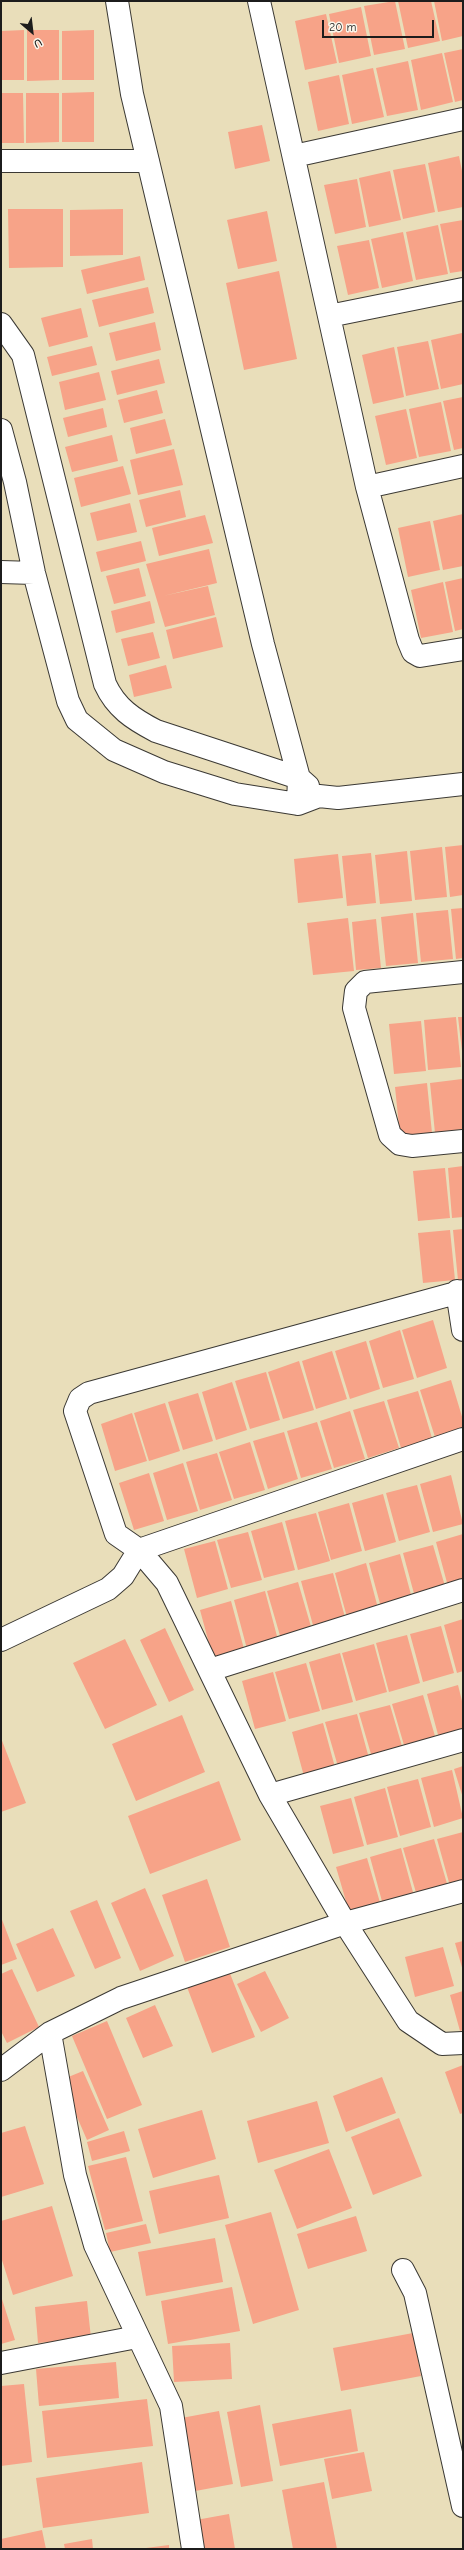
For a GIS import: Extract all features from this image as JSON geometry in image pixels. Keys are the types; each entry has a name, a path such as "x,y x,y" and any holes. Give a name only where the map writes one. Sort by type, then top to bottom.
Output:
{"street":[{"path":"117,1 132,94 263,644 299,778 298,804"},
{"path":"258,1 294,156 367,487 413,652 425,657 463,649"},
{"path":"294,156 463,119"},
{"path":"1,161 148,161"},
{"path":"329,316 463,289"},
{"path":"1,324 23,355 105,684 113,700 122,711 156,731 299,778 319,796"},
{"path":"1,430 15,482 34,573 68,701 77,720 114,750 136,761 164,772 235,794 298,804 319,796 338,798 463,784"},
{"path":"367,487 463,466"},
{"path":"1,572 34,573"},
{"path":"136,761 156,731"},
{"path":"463,972 365,982 356,991 354,1008 390,1135 400,1144 412,1146 463,1141"},
{"path":"463,1330 460,1291 96,1391 80,1400 75,1411 116,1534 139,1550 167,1583 270,1795 345,1923 408,2021 442,2044 463,2043"},
{"path":"1,1640 108,1589 124,1576 139,1550 463,1439"},
{"path":"210,1670 463,1590"},
{"path":"270,1795 463,1740"},
{"path":"1,2070 50,2033 121,1998 345,1923 463,1891"},
{"path":"50,2033 75,2175 95,2245 137,2337 171,2406 193,2549"},
{"path":"403,2270 415,2292 463,2506"},
{"path":"1,2363 137,2337"}],"building":[{"path":"395,1 405,49 374,55 364,6"},
{"path":"398,1 431,1 440,41 408,48"},
{"path":"434,1 463,1 463,36 442,41"},
{"path":"361,7 371,56 339,63 329,14"},
{"path":"326,14 337,63 305,70 295,21"},
{"path":"24,30 24,80 1,80 1,31"},
{"path":"27,30 59,30 59,80 27,81"},
{"path":"94,30 94,80 62,80 62,31"},
{"path":"463,49 463,100 455,102 444,53"},
{"path":"442,53 453,102 421,110 411,60"},
{"path":"408,61 418,110 387,116 376,68"},
{"path":"373,68 384,117 352,124 342,75"},
{"path":"339,75 349,124 318,131 308,82"},
{"path":"94,92 94,142 62,142 62,93"},
{"path":"1,93 23,93 24,143 1,143"},
{"path":"26,93 59,93 59,142 26,143"},
{"path":"262,125 270,161 235,169 228,132"},
{"path":"459,156 463,176 463,207 438,212 428,163"},
{"path":"425,164 435,212 403,219 393,170"},
{"path":"390,171 401,220 369,227 359,178"},
{"path":"357,179 366,227 335,234 324,185"},
{"path":"8,209 63,209 63,267 9,268"},
{"path":"123,209 123,255 70,256 70,210"},
{"path":"267,211 277,261 238,269 227,220"},
{"path":"463,220 463,271 450,273 440,224"},
{"path":"438,225 448,274 416,280 406,232"},
{"path":"403,232 413,281 382,288 371,239"},
{"path":"369,240 379,288 348,295 337,246"},
{"path":"140,256 145,280 87,294 81,270"},
{"path":"279,271 297,359 244,370 226,283"},
{"path":"148,287 154,313 99,327 92,300"},
{"path":"81,308 88,337 49,347 41,318"},
{"path":"155,322 161,350 116,361 109,333"},
{"path":"462,333 463,384 441,389 431,340"},
{"path":"428,341 439,389 406,396 397,347"},
{"path":"92,346 97,365 52,376 47,357"},
{"path":"394,347 404,397 373,404 362,355"},
{"path":"159,359 165,383 117,395 111,371"},
{"path":"99,372 106,400 65,410 59,382"},
{"path":"157,390 163,413 124,423 118,400"},
{"path":"463,397 463,448 454,450 443,401"},
{"path":"441,402 451,451 419,457 409,409"},
{"path":"103,408 107,427 68,437 63,418"},
{"path":"406,409 417,458 386,465 375,416"},
{"path":"165,419 172,445 136,454 130,428"},
{"path":"112,435 118,461 72,472 65,447"},
{"path":"174,449 183,485 138,495 130,460"},
{"path":"123,466 131,494 81,507 74,478"},
{"path":"180,490 186,517 146,527 139,500"},
{"path":"130,503 137,532 97,541 90,513"},
{"path":"463,514 463,566 443,570 433,521"},
{"path":"205,515 213,543 159,556 152,528"},
{"path":"430,521 440,570 408,577 398,528"},
{"path":"141,541 146,561 101,572 96,552"},
{"path":"209,549 217,583 163,596 208,586 215,615 165,627 146,564"},
{"path":"139,568 146,596 114,604 106,576"},
{"path":"463,578 463,629 455,631 445,582"},
{"path":"443,582 453,632 421,638 411,590"},
{"path":"150,601 155,623 116,633 111,611"},
{"path":"216,617 223,647 173,659 166,630"},
{"path":"153,632 160,658 128,666 121,639"},
{"path":"166,665 172,688 134,697 129,675"},
{"path":"463,845 463,895 450,897 445,847"},
{"path":"442,847 447,897 415,900 410,851"},
{"path":"407,851 412,901 380,904 375,855"},
{"path":"371,853 376,903 347,906 342,856"},
{"path":"338,854 343,898 298,903 294,859"},
{"path":"463,908 463,958 456,959 451,909"},
{"path":"448,910 453,959 421,962 416,913"},
{"path":"413,913 418,963 386,966 381,917"},
{"path":"348,918 354,971 313,975 307,923"},
{"path":"376,919 381,968 356,970 352,922"},
{"path":"456,1017 461,1067 428,1070 424,1020"},
{"path":"458,1017 463,1017 463,1051 462,1051"},
{"path":"421,1021 426,1071 394,1074 389,1024"},
{"path":"462,1079 463,1129 435,1133 430,1083"},
{"path":"427,1083 432,1133 400,1136 395,1087"},
{"path":"463,1166 463,1217 452,1218 448,1168"},
{"path":"445,1168 450,1218 418,1221 413,1171"},
{"path":"463,1229 463,1279 458,1280 453,1230"},
{"path":"450,1230 455,1280 423,1283 418,1233"},
{"path":"433,1320 447,1368 417,1378 402,1330"},
{"path":"400,1330 414,1379 383,1388 369,1341"},
{"path":"366,1341 380,1389 350,1399 335,1351"},
{"path":"332,1351 347,1399 316,1409 302,1361"},
{"path":"299,1361 314,1410 283,1419 268,1372"},
{"path":"266,1372 280,1420 250,1429 235,1381"},
{"path":"451,1380 463,1420 463,1429 435,1437 420,1390"},
{"path":"232,1382 247,1430 216,1440 202,1392"},
{"path":"418,1391 432,1438 401,1448 387,1400"},
{"path":"198,1393 213,1441 183,1450 168,1402"},
{"path":"384,1401 399,1448 368,1458 353,1410"},
{"path":"165,1403 180,1451 149,1461 134,1413"},
{"path":"350,1411 365,1459 334,1468 320,1421"},
{"path":"132,1413 147,1461 115,1471 101,1424"},
{"path":"317,1422 332,1469 301,1478 287,1431"},
{"path":"284,1432 298,1479 268,1489 253,1441"},
{"path":"250,1442 265,1490 234,1499 219,1452"},
{"path":"217,1453 232,1500 200,1510 186,1462"},
{"path":"183,1463 198,1511 167,1520 153,1473"},
{"path":"149,1473 164,1521 134,1530 119,1483"},
{"path":"451,1475 463,1524 433,1532 420,1484"},
{"path":"417,1485 430,1532 399,1541 386,1493"},
{"path":"383,1494 396,1542 365,1551 352,1503"},
{"path":"349,1503 362,1551 331,1560 318,1512"},
{"path":"316,1513 330,1561 298,1570 285,1521"},
{"path":"282,1522 295,1570 264,1578 251,1531"},
{"path":"248,1532 262,1580 231,1588 217,1540"},
{"path":"463,1534 463,1586 449,1590 436,1542"},
{"path":"215,1541 228,1589 197,1598 184,1549"},
{"path":"433,1545 447,1593 416,1601 403,1553"},
{"path":"400,1554 413,1602 382,1611 369,1563"},
{"path":"366,1563 379,1612 348,1621 335,1573"},
{"path":"333,1573 346,1621 314,1629 301,1581"},
{"path":"298,1582 312,1630 281,1639 267,1591"},
{"path":"265,1591 278,1640 247,1649 234,1600"},
{"path":"231,1601 244,1649 213,1658 200,1610"},
{"path":"463,1619 463,1671 457,1673 444,1625"},
{"path":"441,1626 454,1673 423,1682 410,1634"},
{"path":"165,1628 194,1690 169,1702 140,1640"},
{"path":"407,1635 420,1683 389,1692 376,1643"},
{"path":"125,1639 157,1705 105,1729 73,1663"},
{"path":"374,1644 387,1692 356,1701 342,1653"},
{"path":"340,1653 353,1702 322,1710 309,1662"},
{"path":"306,1663 320,1711 289,1719 275,1672"},
{"path":"273,1672 286,1721 255,1729 242,1681"},
{"path":"458,1685 463,1705 463,1736 440,1742 427,1694"},
{"path":"423,1695 437,1743 406,1752 392,1704"},
{"path":"390,1705 404,1753 373,1761 359,1713"},
{"path":"357,1714 370,1762 339,1770 325,1722"},
{"path":"182,1715 205,1772 136,1801 112,1744"},
{"path":"323,1723 336,1771 305,1780 292,1732"},
{"path":"1,1738 26,1803 1,1812"},
{"path":"463,1766 463,1798 454,1769"},
{"path":"452,1770 463,1818 434,1827 421,1778"},
{"path":"418,1779 431,1827 400,1836 387,1787"},
{"path":"219,1781 241,1840 150,1874 128,1816"},
{"path":"385,1788 398,1837 367,1845 354,1797"},
{"path":"351,1798 364,1846 333,1854 320,1806"},
{"path":"463,1832 463,1883 450,1886 437,1839"},
{"path":"434,1839 448,1887 417,1896 403,1848"},
{"path":"401,1848 414,1896 383,1905 370,1857"},
{"path":"367,1858 381,1906 350,1915 336,1867"},
{"path":"207,1879 230,1947 185,1962 162,1895"},
{"path":"145,1888 174,1956 140,1971 111,1903"},
{"path":"97,1900 121,1958 95,1969 70,1911"},
{"path":"1,1917 17,1959 1,1965"},
{"path":"53,1928 75,1976 37,1992 16,1944"},
{"path":"463,1941 463,1971 455,1943"},
{"path":"443,1947 454,1986 415,1997 405,1957"},
{"path":"12,1969 39,2027 7,2043 1,2031 1,1974"},
{"path":"229,1971 255,2037 212,2053 187,1987"},
{"path":"265,1971 289,2018 261,2032 237,1984"},
{"path":"463,1991 463,2030 460,2031 450,1995"},
{"path":"155,2005 173,2046 143,2058 126,2018"},
{"path":"107,2021 142,2105 107,2119 72,2036"},
{"path":"463,2065 463,2113 460,2114 445,2072"},
{"path":"83,2071 109,2130 87,2140 61,2080"},
{"path":"382,2077 396,2113 346,2132 333,2096"},
{"path":"317,2101 329,2143 258,2163 247,2121"},
{"path":"202,2110 216,2159 153,2178 138,2129"},
{"path":"399,2118 422,2176 373,2195 351,2137"},
{"path":"25,2126 44,2184 1,2197 1,2133"},
{"path":"124,2131 130,2151 92,2161 87,2142"},
{"path":"329,2149 352,2208 297,2229 274,2170"},
{"path":"126,2157 143,2221 105,2230 88,2166"},
{"path":"219,2175 229,2218 159,2234 149,2191"},
{"path":"52,2206 73,2276 13,2295 1,2257 1,2221"},
{"path":"271,2212 299,2310 253,2324 225,2225"},
{"path":"356,2216 367,2251 308,2269 297,2234"},
{"path":"146,2224 151,2243 110,2252 106,2233"},
{"path":"215,2238 223,2282 146,2296 138,2252"},
{"path":"232,2287 240,2331 168,2344 161,2301"},
{"path":"1,2296 15,2340 1,2344"},
{"path":"87,2301 91,2338 38,2343 35,2307"},
{"path":"413,2333 421,2376 341,2391 333,2348"},
{"path":"230,2343 232,2379 174,2382 172,2346"},
{"path":"116,2362 119,2398 39,2406 36,2369"},
{"path":"24,2384 32,2462 1,2466 1,2386"},
{"path":"147,2399 153,2446 47,2458 42,2411"},
{"path":"260,2405 273,2481 241,2487 227,2412"},
{"path":"351,2409 358,2451 280,2466 272,2424"},
{"path":"219,2411 233,2484 190,2492 176,2419"},
{"path":"364,2452 372,2491 332,2499 324,2459"},
{"path":"142,2462 149,2513 43,2528 36,2478"},
{"path":"324,2482 337,2549 293,2549 282,2490"},
{"path":"229,2514 235,2549 201,2549 196,2520"},
{"path":"42,2530 46,2549 1,2549 1,2539"},
{"path":"92,2539 93,2549 65,2549 64,2544"},
{"path":"169,2545 169,2549 146,2549 146,2548"}]}
